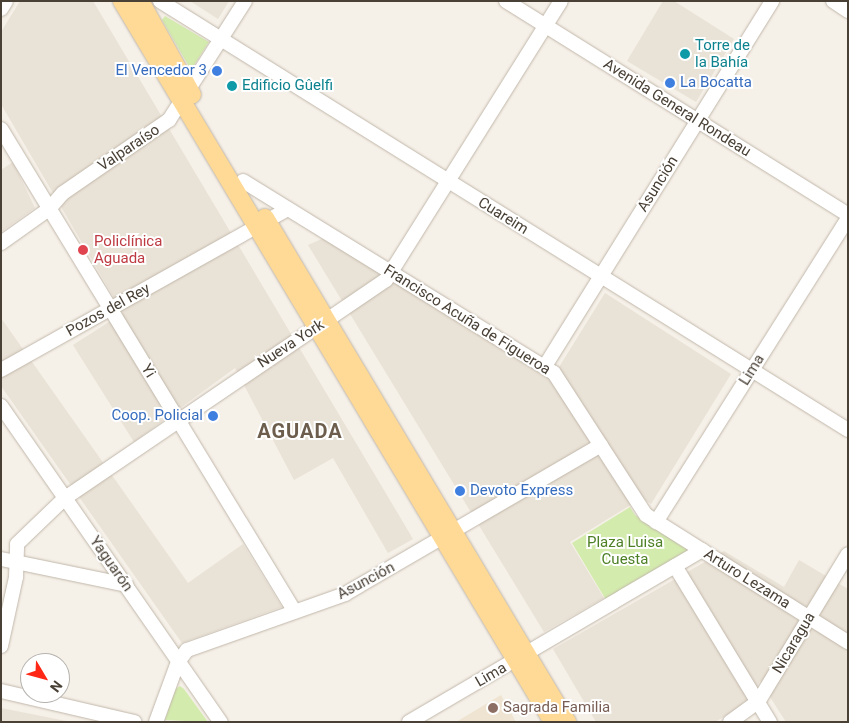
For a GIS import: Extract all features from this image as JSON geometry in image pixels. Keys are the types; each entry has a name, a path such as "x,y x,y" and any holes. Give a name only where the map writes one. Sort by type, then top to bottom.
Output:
{"main road":[{"path":"122,1 243,181 262,224"},
{"path":"140,1 185,95 522,657 567,722"},
{"path":"522,657 553,722"}],"street":[{"path":"1,9 6,1"},
{"name":"Cuareim","path":"160,1 848,430"},
{"name":"Valparaíso","path":"1,243 49,209 63,193 164,125 222,38 244,1"},
{"name":"Avenida General Rondeau","path":"506,1 848,216"},
{"name":"Nueva York","path":"1,646 16,577 8,560 17,544 65,498 177,420 381,285 392,272 561,1"},
{"name":"Asunción","path":"545,366 772,1"},
{"path":"833,1 848,11"},
{"name":"Yi","path":"1,129 295,612"},
{"name":"Francisco Acuña de Figueroa","path":"243,181 545,366 563,384 651,518"},
{"path":"262,224 288,209"},
{"name":"Lima","path":"651,518 752,371 848,216"},
{"name":"Pozos del Rey","path":"1,370 262,224"},
{"name":"Yaguarón","path":"1,406 221,722"},
{"name":"Asunción","path":"178,662 191,649 345,594 601,444"},
{"name":"Arturo Lezama","path":"651,518 848,642"},
{"name":"Lima","path":"409,722 702,550"},
{"name":"Nicaragua","path":"730,722 758,702 848,554"},
{"path":"8,560 126,586"},
{"path":"675,566 770,722"},
{"path":"156,722 178,662"},
{"path":"1,691 134,722"}],"shaded area":[{"path":"20,1 93,1 413,539 388,553 333,458 294,480 235,368 134,442 73,345 123,313 1,104 1,32"},
{"path":"190,1 229,1 218,19"},
{"name":"Torre de la Bahía","path":"663,1 674,1 734,39 696,102 627,61"},
{"path":"13,162 35,208 1,232 1,170"},
{"path":"324,238 551,380 605,293 731,374 651,504 642,498 570,542 604,598 544,632 308,245"},
{"path":"1,318 188,583 243,544 282,607 182,643 1,386"},
{"path":"724,551 784,587 799,560 848,589 848,722 786,722 760,681 747,703 715,722 596,722 553,649"},
{"name":"Sagrada Familia","path":"501,695 516,722 456,722"},
{"path":"1,708 71,722 1,722"}],"green space":[{"path":"165,16 209,42 191,70 162,20"},
{"name":"Plaza Luisa Cuesta","path":"630,507 635,515 689,550 606,600 572,543"},
{"path":"180,686 208,722 165,720 174,690"}],"place":[{"name":"Torre de la Bahía","path":"685,54"},
{"name":"El Vencedor 3","path":"217,71"},
{"name":"La Bocatta","path":"670,83"},
{"name":"Edificio Gûelfi","path":"232,86"},
{"name":"Policlínica Aguada","path":"83,250"},
{"name":"Coop. Policial","path":"213,416"},
{"name":"Devoto Express","path":"460,491"},
{"name":"Sagrada Familia","path":"493,708"}],"district":[{"name":"AGUADA","path":"300,431"}]}
